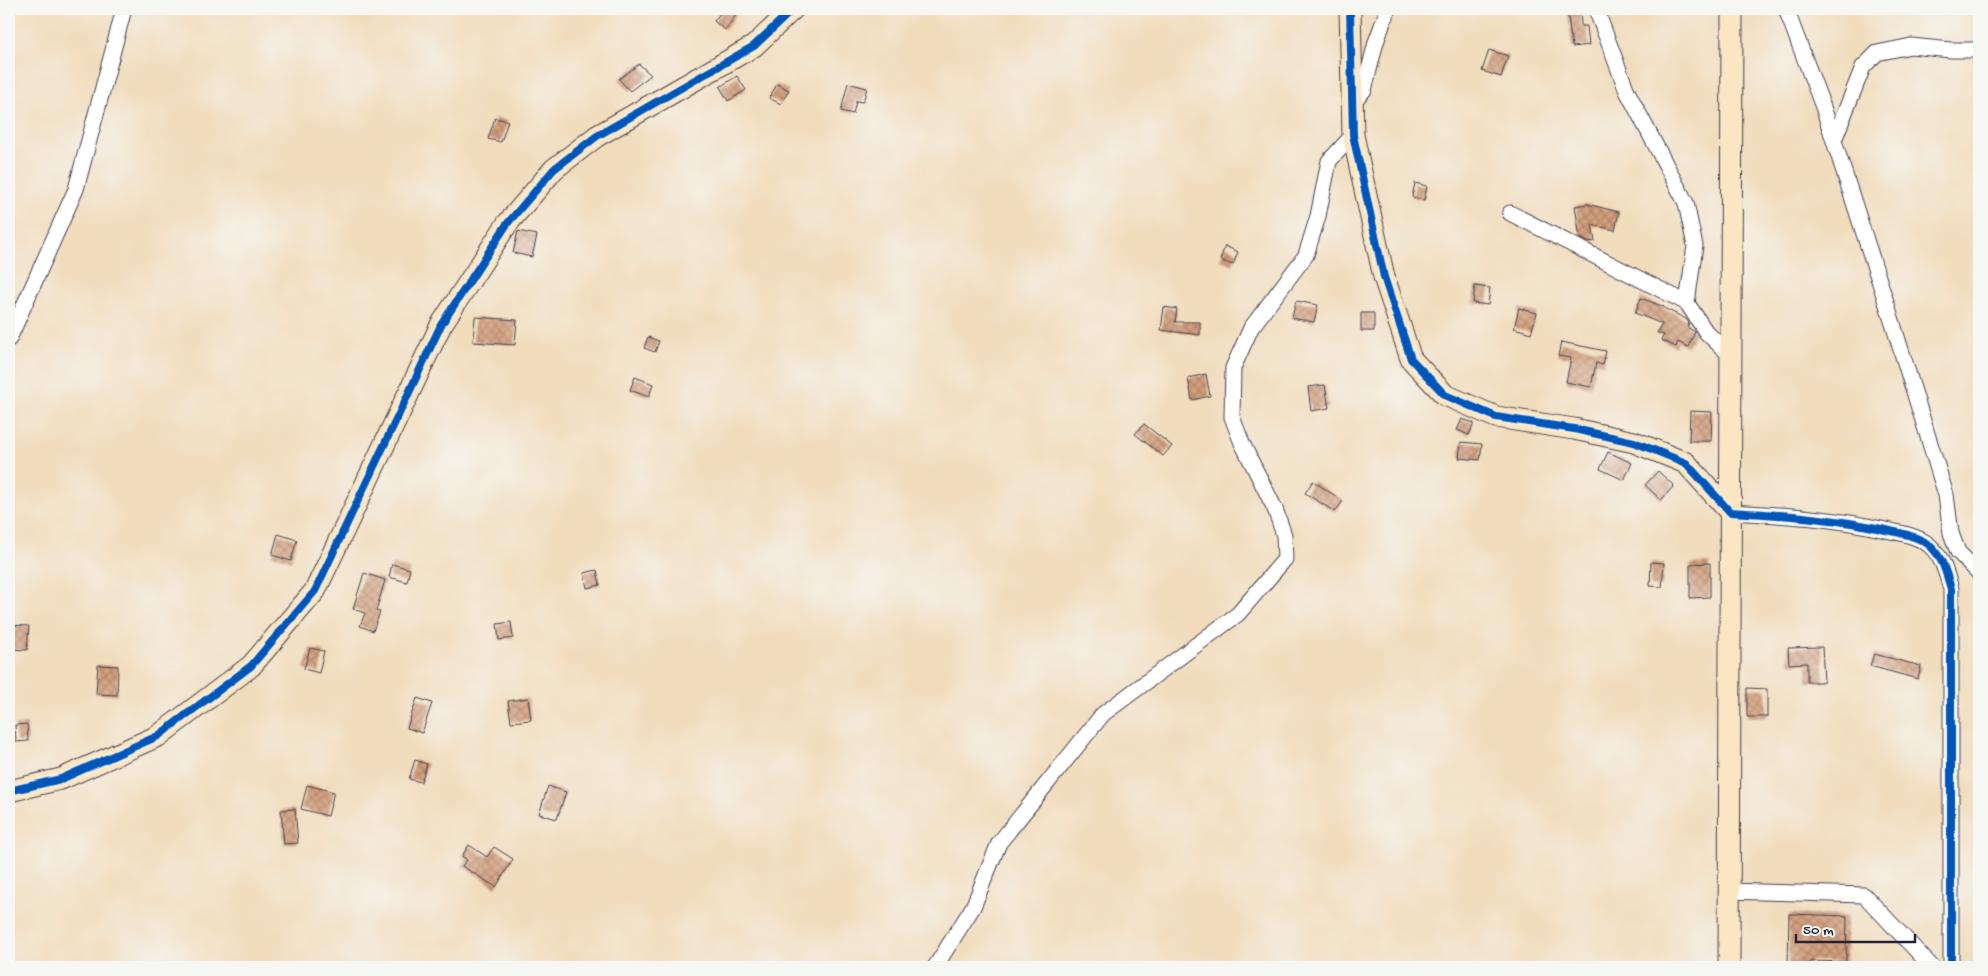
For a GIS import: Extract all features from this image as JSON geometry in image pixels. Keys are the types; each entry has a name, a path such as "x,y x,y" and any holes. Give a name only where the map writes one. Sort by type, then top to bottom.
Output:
{"street":[{"path":"9,339 76,189 124,9"},
{"path":"9,791 61,779 158,736 250,666 315,591 441,326 507,224 554,169 597,136 754,46 793,9"},
{"path":"1350,9 1353,135 1384,277 1411,360 1445,395 1496,417 1574,429 1634,442 1686,463 1730,512 1795,515 1866,525 1908,535 1929,544 1943,561 1951,589 1951,967"},
{"path":"1351,104 1364,90 1376,42 1388,9"},
{"path":"1596,9 1627,91 1686,203 1695,246 1687,303"},
{"path":"1729,967 1732,9"},
{"path":"1786,9 1834,140 1946,495 1951,533 1958,552 1979,573"},
{"path":"1834,140 1863,67 1877,53 1911,46 1951,50 1979,50"},
{"path":"935,967 973,907 999,843 1103,714 1238,614 1284,559 1284,535 1275,509 1242,443 1232,417 1233,368 1251,328 1306,254 1318,216 1329,161 1353,135"},
{"path":"1510,212 1687,303 1706,332 1731,356"},
{"path":"1943,561 1958,552"},
{"path":"1728,891 1864,895 1932,967"}],"building":[{"path":"723,9 736,15 725,30 714,21"},
{"path":"1567,9 1580,9 1581,26 1587,26 1589,45 1572,47"},
{"path":"1489,50 1508,56 1501,77 1482,71"},
{"path":"639,64 651,75 630,91 619,79"},
{"path":"737,76 746,90 728,101 720,87"},
{"path":"848,83 867,88 863,102 856,101 853,114 841,111"},
{"path":"777,84 789,90 781,104 769,98"},
{"path":"495,118 508,121 501,142 488,139"},
{"path":"1415,183 1427,186 1424,200 1412,197"},
{"path":"1587,204 1619,212 1615,230 1592,225 1595,241 1588,242 1580,238 1575,206"},
{"path":"518,231 537,235 532,257 513,253"},
{"path":"1225,246 1238,252 1233,265 1220,260"},
{"path":"1475,286 1490,288 1488,305 1473,303"},
{"path":"1641,298 1664,307 1686,319 1689,323 1687,327 1695,332 1688,347 1678,342 1676,347 1661,340 1664,335 1657,333 1662,324 1635,313"},
{"path":"1296,301 1318,305 1314,322 1292,318"},
{"path":"1164,307 1177,309 1175,322 1200,322 1200,335 1161,330"},
{"path":"1519,308 1537,313 1531,333 1514,328"},
{"path":"1361,313 1374,313 1374,331 1361,331"},
{"path":"475,317 517,320 515,345 473,342"},
{"path":"648,337 659,341 655,352 644,348"},
{"path":"1561,342 1606,351 1603,365 1596,363 1591,387 1566,382 1571,358 1558,356"},
{"path":"1206,374 1210,396 1192,400 1188,378"},
{"path":"635,377 653,384 649,397 630,390"},
{"path":"1325,385 1329,408 1311,411 1308,387"},
{"path":"1690,411 1712,412 1711,441 1689,441"},
{"path":"1462,419 1474,423 1469,435 1457,430"},
{"path":"1144,424 1172,446 1163,456 1135,434"},
{"path":"1461,442 1482,444 1480,460 1459,458"},
{"path":"1608,452 1632,463 1624,480 1600,469"},
{"path":"1658,471 1674,486 1661,500 1645,485"},
{"path":"1313,481 1343,501 1335,512 1305,493"},
{"path":"278,534 297,540 291,561 272,555"},
{"path":"1651,562 1664,563 1662,587 1650,586"},
{"path":"1710,563 1710,597 1690,598 1690,564"},
{"path":"392,564 410,569 407,582 389,577"},
{"path":"597,570 600,585 587,588 584,573"},
{"path":"364,573 385,580 376,611 380,612 373,631 360,626 365,613 353,609"},
{"path":"511,622 513,638 499,640 497,624"},
{"path":"9,625 29,626 27,650 9,649"},
{"path":"1822,647 1824,682 1807,682 1807,663 1789,664 1788,648"},
{"path":"310,648 324,651 319,673 304,669"},
{"path":"1874,654 1921,666 1918,679 1870,666"},
{"path":"98,665 118,666 117,695 96,694"},
{"path":"1747,688 1767,689 1767,717 1747,717"},
{"path":"417,698 432,703 422,733 407,728"},
{"path":"528,698 531,720 511,722 508,701"},
{"path":"27,724 28,741 16,742 15,725"},
{"path":"415,760 427,764 421,782 409,779"},
{"path":"307,785 334,792 328,816 301,809"},
{"path":"548,786 566,792 557,819 539,814"},
{"path":"295,809 298,843 284,844 281,810"},
{"path":"469,845 487,857 494,847 513,859 496,887 462,866 467,860 462,856"},
{"path":"1789,914 1847,916 1846,962 1810,961 1810,966 1788,965"}],"cycle path":[{"path":"9,791 61,779 158,736 251,666 315,591 441,325 507,224 554,169 597,136 754,46 793,9"},
{"path":"1350,9 1353,135 1384,277 1411,359 1445,395 1496,417 1574,429 1634,442 1686,463 1730,512 1770,514 1867,526 1914,537 1925,542 1938,555 1951,589 1951,967"}]}
